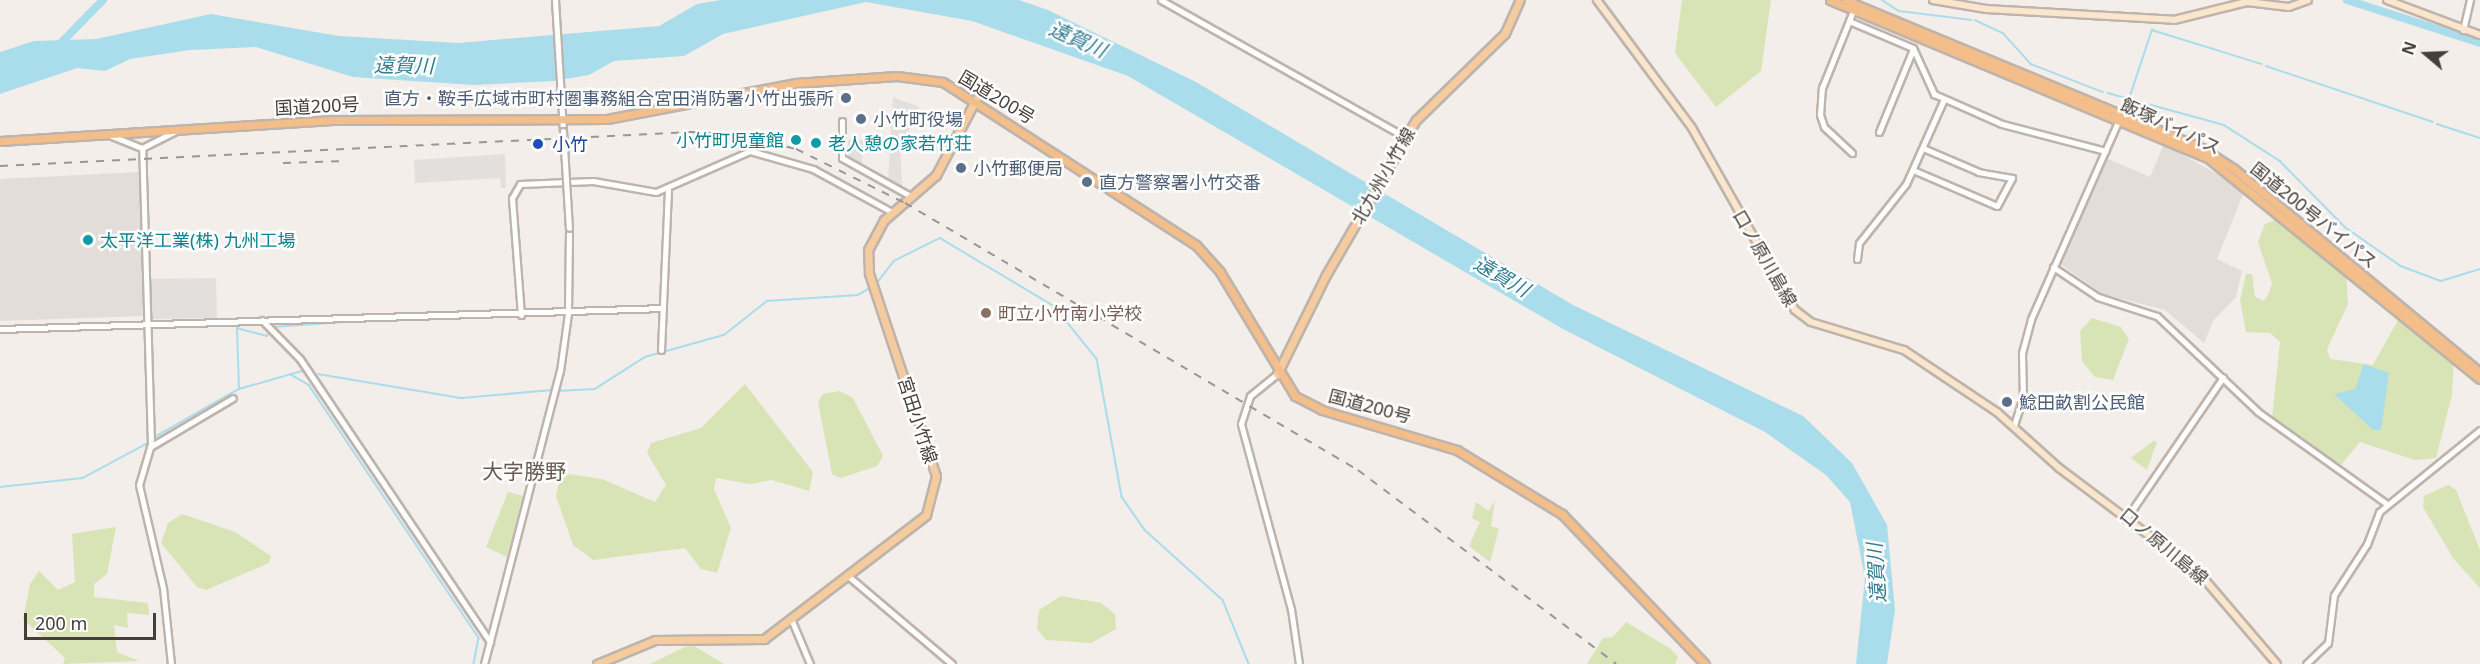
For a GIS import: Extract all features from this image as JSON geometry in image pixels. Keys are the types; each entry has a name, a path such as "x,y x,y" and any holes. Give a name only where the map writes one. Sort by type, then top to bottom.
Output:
{"highway":[{"path":"1830,0 1856,5"},
{"name":"国道200号バイパス","path":"1845,0 2121,115 2233,168 2480,372"},
{"name":"国道200号","path":"0,141 342,119 620,118 795,83 886,76 932,79 976,99 1196,245 1220,272 1277,374 1310,405 1444,444 1562,514 1705,664"},
{"name":"飯塚バイパス","path":"2121,115 2229,172 2480,379"}],"main road":[{"name":"北九州小竹線","path":"1277,374 1333,263 1404,139 1432,101 1505,33 1520,0"},
{"name":"口ノ原川島線","path":"1598,0 1692,128 1795,310 1811,322 1904,350 2014,425 2059,468 2128,516 2200,574 2277,664"},
{"path":"1933,0 1986,9 2159,20 2247,2 2289,7 2307,1"},
{"path":"2387,0 2480,35"},
{"name":"宮田小竹線","path":"597,664 656,640 757,641 792,621 884,542 920,522 936,488 932,458 868,267 870,241 892,212 914,198 936,175 976,99"}],"street":[{"path":"484,664 556,390 568,313 569,228 555,0"},
{"path":"1161,0 1404,139"},
{"path":"2463,30 2470,0"},
{"path":"1852,153 1824,127 1820,115 1822,88 1856,5"},
{"path":"1849,21 1913,49 1931,93 2002,124 2106,151"},
{"path":"1879,132 1913,49"},
{"path":"1857,259 1859,243 1913,170 1944,99"},
{"path":"2014,425 2023,398 2022,352 2053,267 2121,115"},
{"path":"842,121 839,150 845,161 914,198"},
{"path":"107,134 142,148 178,130"},
{"path":"142,148 150,445 139,485 163,588 171,664"},
{"path":"1913,170 1997,206 2012,178 1979,172 1923,148"},
{"path":"521,315 516,186 593,181 647,192 668,190 733,156 760,152 813,169 892,212"},
{"path":"661,350 668,190"},
{"path":"2053,267 2098,297 2157,316 2258,412 2387,504"},
{"path":"0,329 148,323 521,315 663,308"},
{"path":"262,320 300,359 490,642"},
{"path":"1277,374 1250,396 1241,424 1291,609 1299,664"},
{"path":"2128,516 2223,377"},
{"path":"150,445 233,398"},
{"path":"2306,664 2328,643 2334,596 2387,504 2480,430"},
{"path":"847,575 952,664"},
{"path":"792,621 810,664"}],"shaded area":[{"path":"893,97 919,107 920,116 900,141 902,188 888,180"},
{"path":"844,140 865,140 861,166 845,154"},
{"path":"2164,144 2245,190 2217,259 2242,271 2236,297 2213,321 2204,343 2165,310 2103,294 2059,263 2106,158 2150,177"},
{"path":"505,154 506,188 501,188 500,178 415,183 414,160"},
{"path":"139,172 143,316 0,321 0,179"},
{"path":"216,278 217,318 151,319 150,279"}],"green space":[{"path":"1682,0 1771,0 1761,71 1716,107 1675,53"},
{"path":"2285,216 2346,268 2348,304 2327,349 2330,359 2373,365 2402,313 2454,358 2452,395 2436,458 2415,460 2360,442 2340,466 2272,418 2280,342 2270,333 2246,332 2240,300 2246,274 2252,274 2255,297 2264,301 2268,295 2272,283 2258,242 2265,224"},
{"path":"2092,318 2121,327 2129,339 2113,380 2095,377 2082,361 2080,331"},
{"path":"745,384 813,472 809,491 772,480 750,484 716,478 714,489 731,528 717,573 701,569 685,548 593,560 573,545 556,496 560,478 570,474 602,479 655,502 666,485 647,453 651,443 701,428"},
{"path":"840,391 853,398 883,456 877,466 841,478 832,474 818,402 823,394"},
{"path":"2153,441 2157,442 2147,470 2131,458"},
{"path":"2448,485 2456,490 2480,550 2480,588 2453,558 2423,507 2424,496"},
{"path":"508,492 523,496 507,557 486,547"},
{"path":"1495,500 1491,526 1499,529 1490,562 1469,546 1480,522 1472,518 1476,502 1489,511"},
{"path":"182,514 235,532 271,556 269,563 206,590 197,587 161,543 168,523"},
{"path":"116,527 107,574 94,584 94,597 148,603 149,615 127,613 128,628 114,625 117,652 139,661 63,664 65,658 23,619 30,584 39,571 58,590 75,582 72,534"},
{"path":"1061,596 1101,603 1115,614 1116,629 1091,643 1046,640 1037,629 1039,610"},
{"path":"1626,622 1671,649 1678,657 1675,664 1587,664 1603,638 1613,637"},
{"path":"694,646 724,664 650,664 685,647"}],"water":[{"name":"遠賀川","path":"721,0 1019,0 1048,10 1196,82 1573,305 1803,416 1852,463 1887,525 1895,610 1887,664 1856,664 1865,578 1850,502 1826,475 1765,432 1563,329 1128,76 972,21 866,2 723,34 684,56 614,61 589,75 553,81 473,85 353,77 256,47 190,50 130,59 105,71 77,68 0,94 0,52 34,41 96,39 211,14 339,36 458,43 659,26 697,4"},
{"path":"2364,364 2389,373 2381,430 2373,430 2334,394 2355,389"}],"waterway":[{"path":"55,49 103,0"},
{"path":"1882,0 1899,11 1971,20"},
{"path":"2347,0 2480,43"},
{"path":"1975,20 2003,33 2031,64 2103,92"},
{"path":"2130,96 2152,30 2262,64"},
{"path":"2266,66 2433,122"},
{"path":"2108,93 2224,125 2280,161 2345,227 2401,266 2441,281 2480,269"},
{"path":"2437,124 2480,138"},
{"path":"876,284 894,261 940,238 1054,306 1097,359 1122,497 1145,530 1223,600 1249,664"},
{"path":"557,391 595,389 645,357 724,335 767,301 858,295 872,287"},
{"path":"272,327 344,322"},
{"path":"239,389 237,328 267,336 270,331"},
{"path":"153,438 239,389 302,371"},
{"path":"290,374 309,385 479,638 474,664"},
{"path":"318,374 462,398 552,390"},
{"path":"0,487 83,478 148,443"}],"railway":[{"path":"0,166 691,132 740,135 796,149 905,203 1358,470 1616,664"},
{"path":"283,163 346,161"}],"place":[{"name":"直方・鞍手広域市町村圏事務組合宮田消防署小竹出張所","path":"846,98"},
{"name":"小竹町役場","path":"861,119"},
{"name":"小竹町児童館","path":"796,140"},
{"name":"老人憩の家若竹荘","path":"816,143"},
{"name":"小竹","path":"538,144"},
{"name":"小竹郵便局","path":"961,168"},
{"name":"直方警察署小竹交番","path":"1087,182"},
{"name":"太平洋工業(株) 九州工場","path":"88,240"},
{"name":"町立小竹南小学校","path":"986,313"},
{"name":"鯰田畝割公民館","path":"2007,402"}],"district":[{"name":"大字勝野","path":"524,471"}]}
